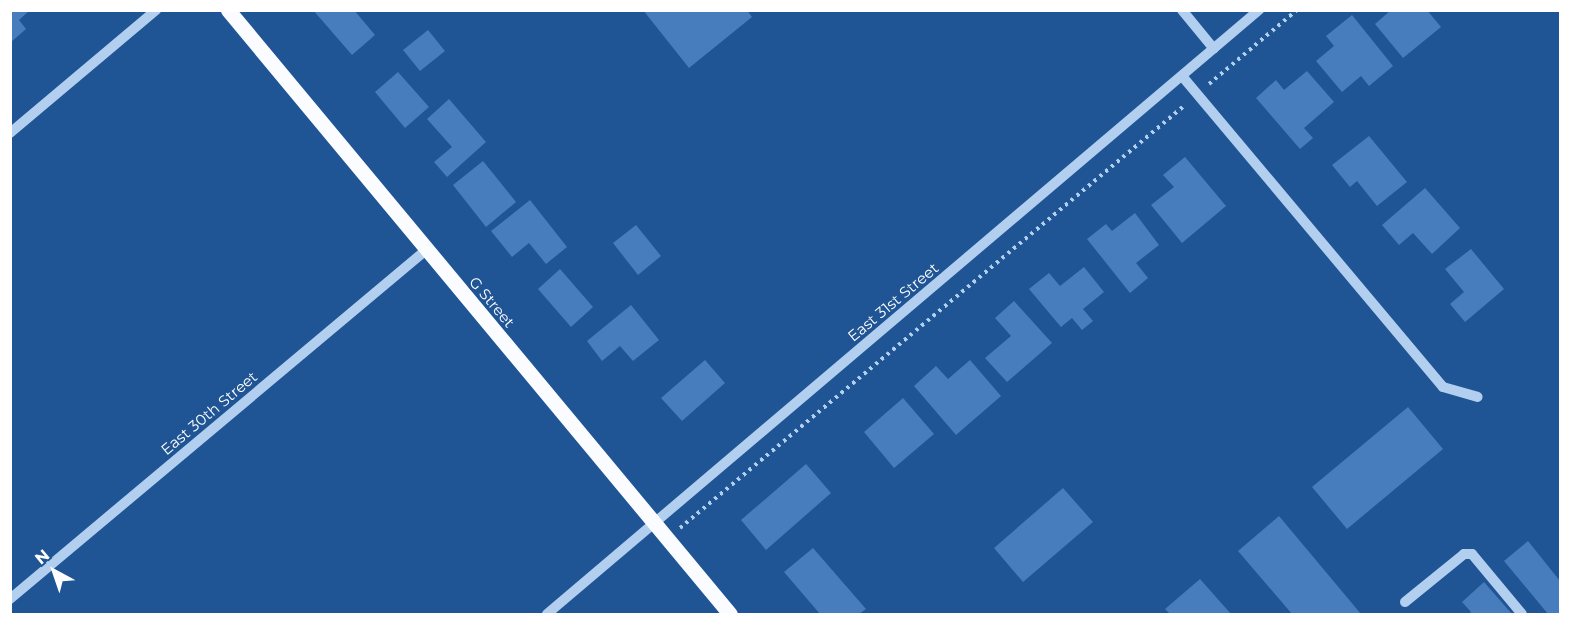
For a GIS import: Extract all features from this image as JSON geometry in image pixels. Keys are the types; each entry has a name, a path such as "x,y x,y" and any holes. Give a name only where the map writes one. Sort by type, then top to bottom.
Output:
{"main road":[{"name":"G Street","path":"228,10 730,615"}],"street":[{"path":"10,133 156,10"},
{"path":"1182,10 1214,49"},
{"name":"East 31st Street","path":"547,615 1259,10"},
{"path":"1182,76 1443,387 1478,396"},
{"name":"East 30th Street","path":"10,599 426,250"},
{"path":"1405,603 1464,554 1472,554 1522,615"}],"path":[{"path":"666,540 1298,10"}],"building":[{"path":"10,10 30,10 19,20 26,29 10,43"},
{"path":"313,10 354,10 375,35 352,55"},
{"path":"643,10 747,10 752,17 689,68"},
{"path":"1391,10 1427,10 1441,27 1403,58 1375,24"},
{"path":"1352,15 1393,66 1369,86 1361,76 1342,92 1316,61 1334,46 1326,36"},
{"path":"428,30 445,51 420,71 403,50"},
{"path":"1307,71 1334,102 1304,128 1313,138 1300,149 1256,98 1276,80 1284,90"},
{"path":"398,72 429,107 405,128 375,92"},
{"path":"449,99 486,142 447,177 434,162 452,147 427,119"},
{"path":"1369,136 1407,182 1377,206 1357,181 1350,187 1332,165"},
{"path":"1185,157 1226,206 1182,243 1151,205 1174,187 1163,175"},
{"path":"483,161 516,202 486,227 453,185"},
{"path":"1425,188 1460,228 1432,254 1413,233 1399,245 1382,225"},
{"path":"530,200 567,247 546,264 529,243 512,257 491,231"},
{"path":"1135,213 1159,245 1136,263 1148,278 1130,293 1087,239 1106,224 1112,231"},
{"path":"636,225 661,256 638,275 613,243"},
{"path":"1471,249 1504,289 1465,322 1450,304 1464,292 1445,269"},
{"path":"1084,267 1104,292 1083,309 1093,321 1082,330 1072,318 1061,327 1029,289 1049,273 1060,286"},
{"path":"560,269 593,307 571,327 538,289"},
{"path":"1014,301 1052,343 1007,382 985,358 1011,336 995,318"},
{"path":"631,305 659,340 633,361 620,346 602,361 587,341"},
{"path":"705,360 725,383 682,421 661,398"},
{"path":"970,360 1001,396 956,435 914,386 936,366 948,379"},
{"path":"903,398 934,434 894,468 864,432"},
{"path":"1408,407 1443,449 1347,529 1312,487"},
{"path":"806,464 831,493 766,550 741,520"},
{"path":"1063,488 1093,522 1023,582 994,548"},
{"path":"1279,516 1361,614 1292,614 1238,551"},
{"path":"1528,541 1560,581 1560,614 1548,614 1504,561"},
{"path":"813,548 866,609 859,614 820,614 784,572"},
{"path":"1200,579 1231,614 1170,614 1165,609"},
{"path":"1484,582 1512,614 1468,614 1471,612 1462,602"}]}
